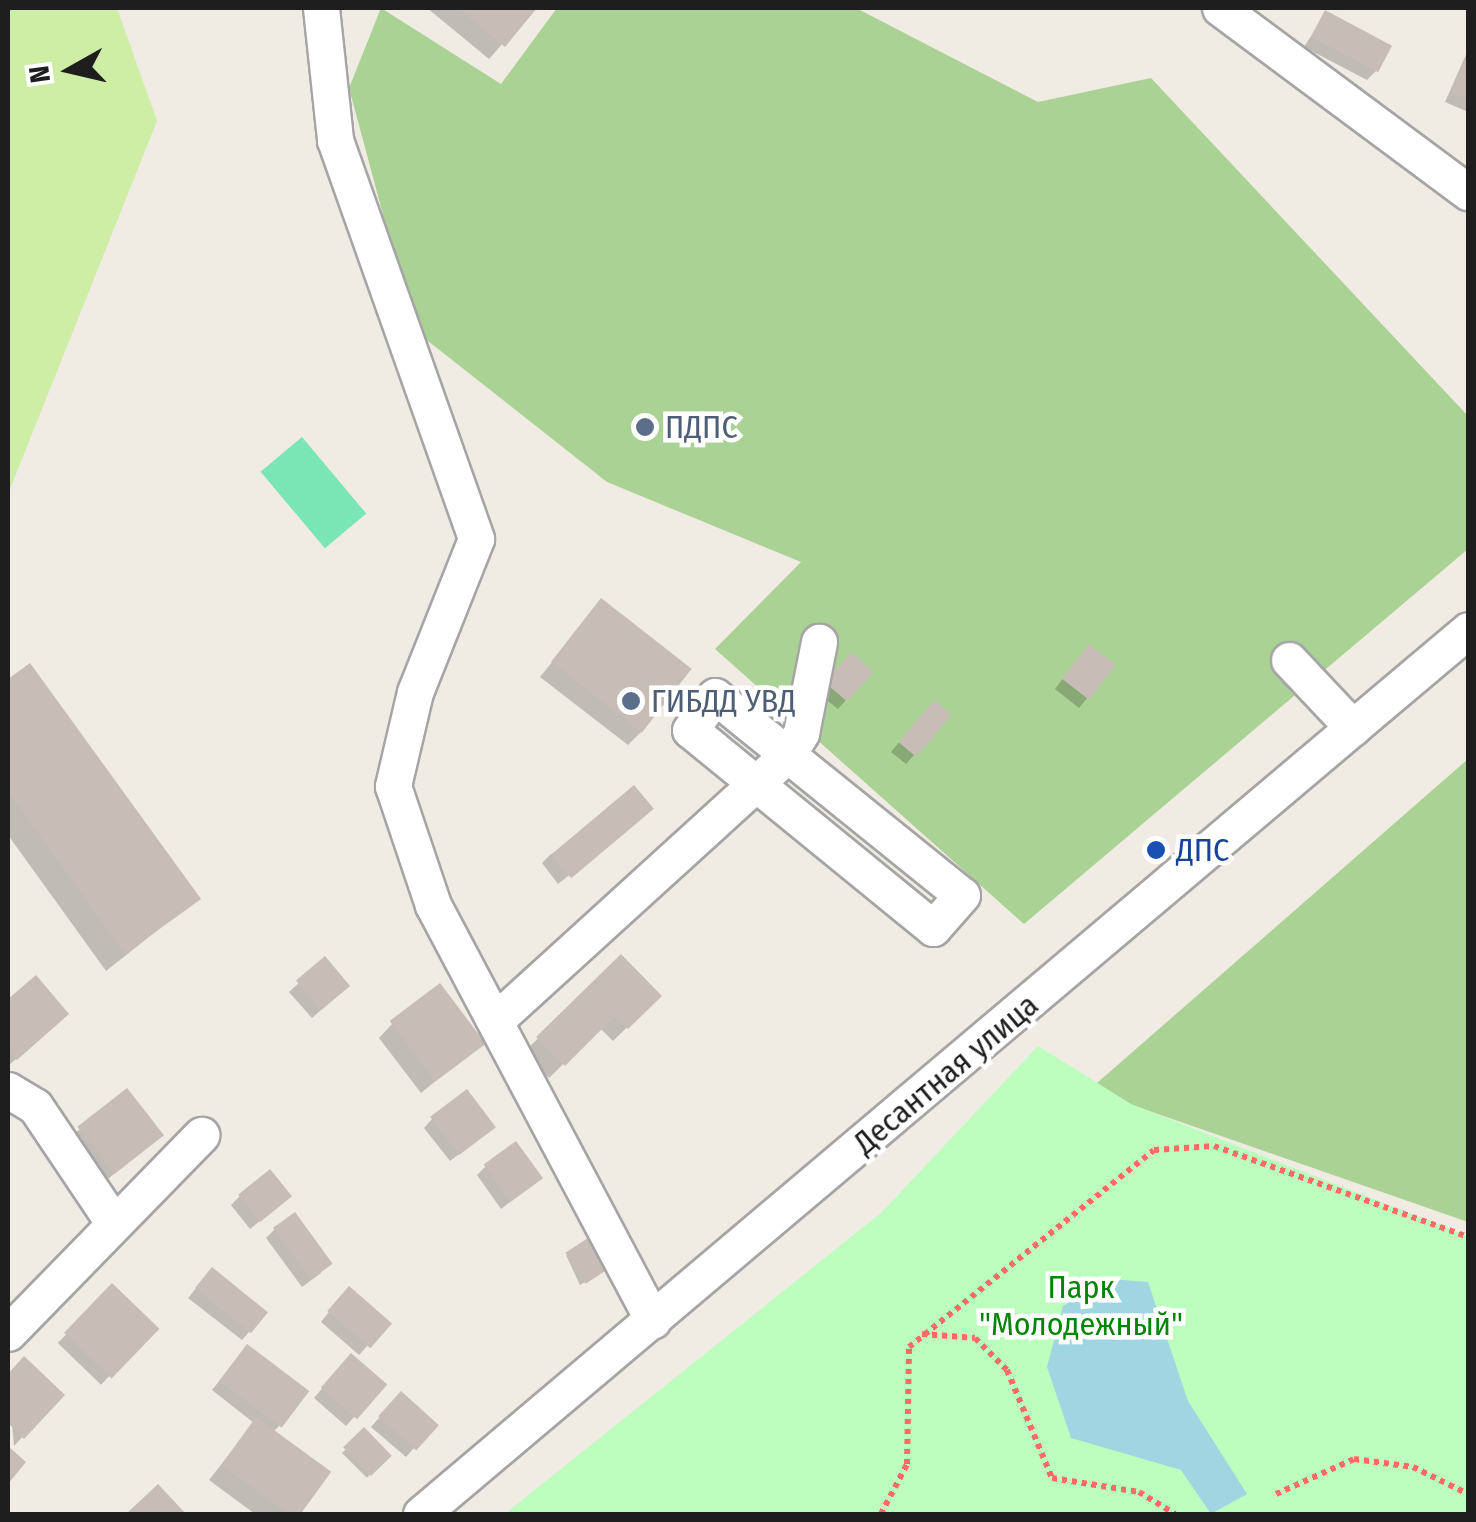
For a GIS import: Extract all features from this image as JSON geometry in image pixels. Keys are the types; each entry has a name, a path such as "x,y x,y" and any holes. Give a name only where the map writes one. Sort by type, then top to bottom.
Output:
{"street":[{"path":"321,8 336,140 476,539 415,692 393,786 433,905 497,1019 653,1320"},
{"path":"1220,8 1468,192"},
{"name":"Десантная улица","path":"421,1514 1468,630"},
{"path":"497,1019 759,787 788,754 801,733 819,642"},
{"path":"1288,660 1352,728"},
{"path":"716,696 788,754 962,895 933,928 690,730 716,696"},
{"path":"8,1090 34,1106 111,1219"},
{"path":"15,1311 201,1135"}],"path":[{"path":"880,1514 907,1464 904,1370 920,1334 1129,1164 1173,1144 1214,1146 1468,1237"},
{"path":"920,1334 975,1338 1006,1370 1052,1478 1139,1492 1175,1514"},
{"path":"1276,1494 1354,1459 1414,1467 1468,1494"}],"green space":[{"path":"8,8 117,8 157,121 8,494"},
{"path":"381,8 501,84 557,8 856,8 1038,102 1151,78 1468,416 1468,549 1024,924 715,649 801,562 607,482 414,330 349,88"},
{"path":"302,437 366,514 325,548 261,472"},
{"path":"1468,759 1468,1222 1089,1090"},
{"name":"Парк \"Молодежный\"","path":"1038,1046 1131,1104 1468,1236 1468,1514 505,1514 881,1213"}],"water":[{"path":"1111,1279 1148,1282 1188,1401 1247,1494 1211,1514 1181,1470 1071,1438 1047,1367 1063,1306"}],"building":[{"path":"458,8 537,8 505,47"},
{"path":"1325,10 1392,46 1378,72 1311,36"},
{"path":"1468,55 1468,100 1452,92"},
{"path":"601,598 692,669 642,733 551,662"},
{"path":"1089,644 1116,665 1089,700 1062,679"},
{"path":"851,652 874,672 847,702 825,682"},
{"path":"30,663 201,899 125,954 8,791 8,679"},
{"path":"934,700 952,715 916,757 899,742"},
{"path":"634,785 654,809 571,878 551,854"},
{"path":"621,954 662,996 628,1029 615,1016 565,1066 536,1037"},
{"path":"325,956 350,986 321,1010 296,980"},
{"path":"36,975 69,1014 17,1060 8,1050 8,999"},
{"path":"440,983 486,1044 435,1082 390,1021"},
{"path":"127,1088 164,1135 114,1174 77,1127"},
{"path":"467,1089 496,1127 459,1155 430,1117"},
{"path":"516,1141 543,1178 511,1202 484,1165"},
{"path":"270,1169 292,1196 260,1222 238,1195"},
{"path":"295,1212 333,1264 311,1280 273,1228"},
{"path":"588,1238 608,1269 586,1284 565,1253"},
{"path":"212,1267 268,1312 251,1333 195,1288"},
{"path":"112,1283 159,1329 112,1378 64,1333"},
{"path":"349,1286 392,1323 370,1348 327,1311"},
{"path":"247,1344 309,1391 282,1428 219,1381"},
{"path":"351,1353 387,1384 357,1419 321,1388"},
{"path":"24,1356 65,1395 24,1439 8,1423 8,1374"},
{"path":"401,1391 439,1425 416,1450 378,1416"},
{"path":"256,1417 331,1472 300,1514 289,1514 221,1465"},
{"path":"364,1427 392,1456 371,1476 343,1447"},
{"path":"8,1446 26,1462 8,1484"},
{"path":"158,1484 186,1514 126,1514"}],"place":[{"name":"ПДПС","path":"645,427"},
{"name":"ГИБДД УВД","path":"631,701"},
{"name":"ДПС","path":"1156,850"}]}
